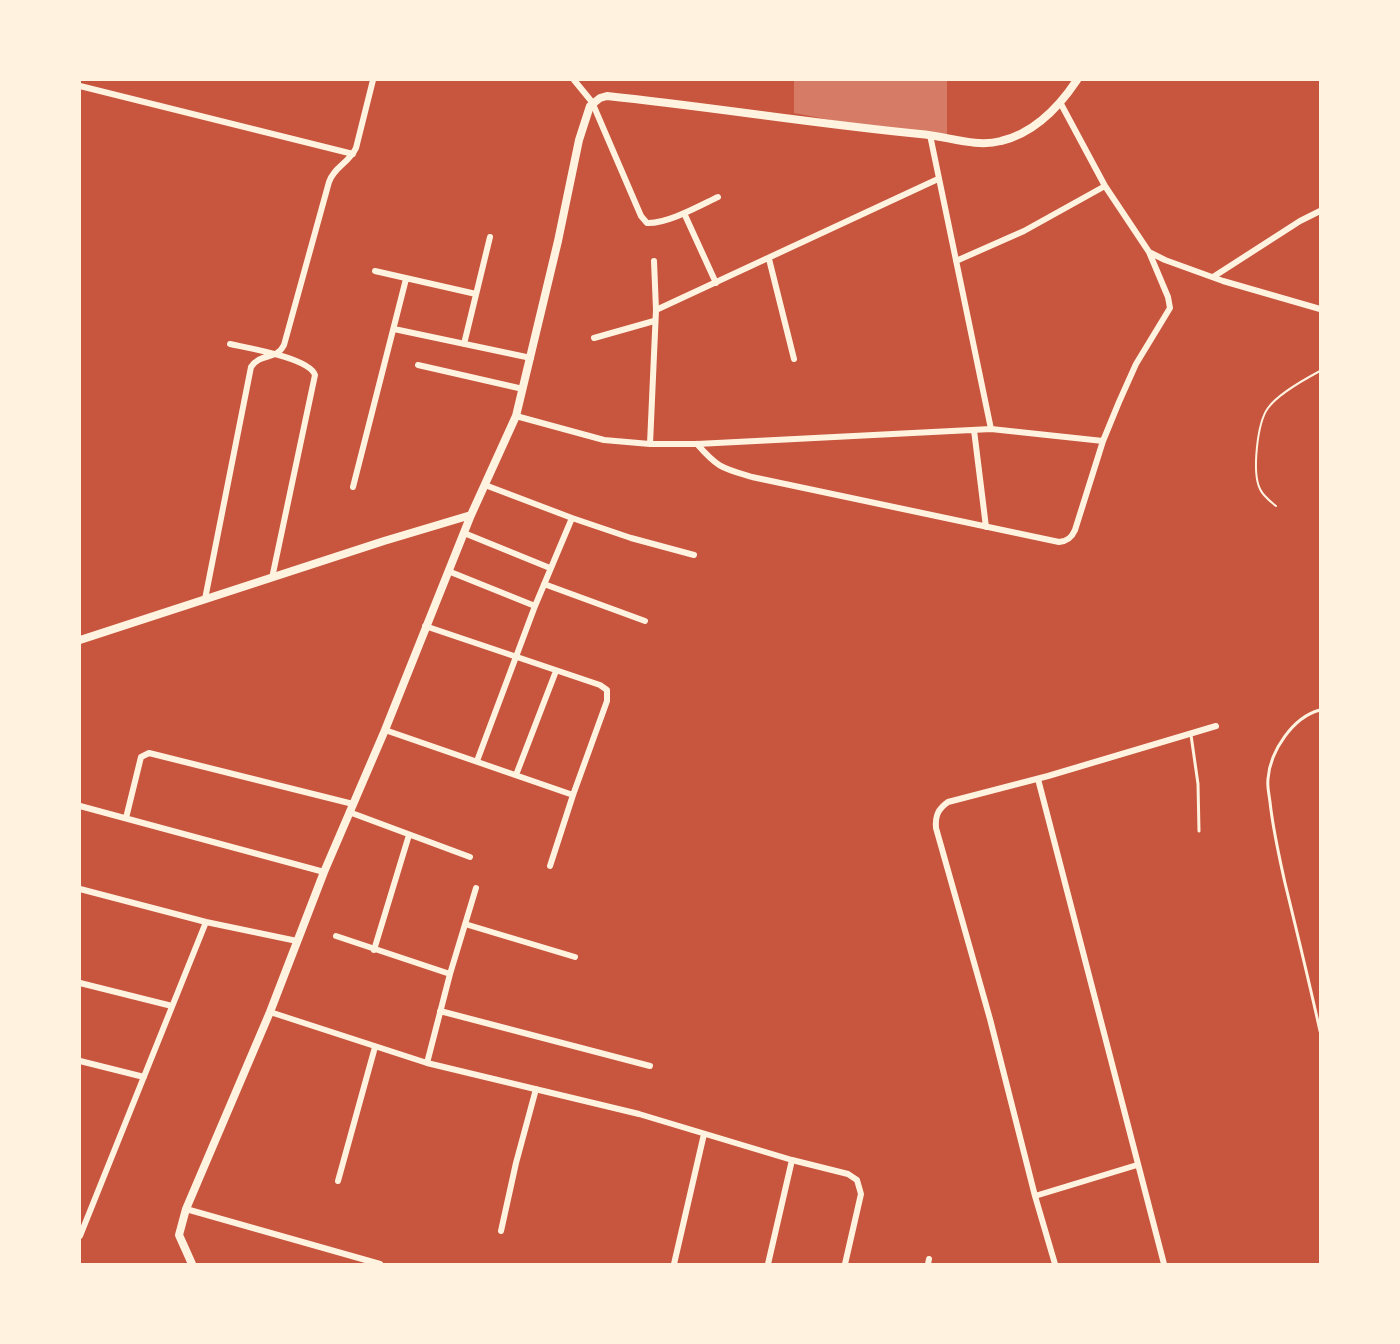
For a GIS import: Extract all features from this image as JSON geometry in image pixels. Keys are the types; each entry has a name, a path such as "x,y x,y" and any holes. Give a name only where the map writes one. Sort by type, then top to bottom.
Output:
{"street":[{"path":"206,599 251,367 257,359 276,355 284,345 331,176 353,154 373,80"},
{"path":"574,80 592,102 644,221 652,223 684,213 718,197"},
{"path":"192,1264 179,1235 186,1209 270,1012 324,872 385,730 471,514 516,416 558,241 579,141 592,102 607,96 930,135 982,144 1004,141 1030,129 1060,104 1077,80"},
{"path":"80,86 353,154"},
{"path":"697,444 713,462 721,467 752,477 1059,542 1069,539 1075,530 1103,441 1136,364 1170,308 1168,297 1149,252 1105,186 1060,104"},
{"path":"930,135 991,429"},
{"path":"656,310 938,180"},
{"path":"956,261 1024,231 1105,186"},
{"path":"1213,277 1300,221 1320,211"},
{"path":"684,213 716,283"},
{"path":"464,344 490,237"},
{"path":"1149,252 1213,277 1320,309"},
{"path":"769,259 794,359"},
{"path":"650,444 656,310 654,261"},
{"path":"375,271 476,294"},
{"path":"353,487 406,279"},
{"path":"594,338 654,321"},
{"path":"394,329 531,358"},
{"path":"230,344 276,355 311,367 315,375 272,579"},
{"path":"418,365 523,389"},
{"path":"516,416 604,440 650,444 697,444 991,429 1103,441"},
{"path":"974,430 986,527"},
{"path":"485,485 631,538 694,555"},
{"path":"80,640 471,514"},
{"path":"477,761 535,606 572,518"},
{"path":"464,533 550,568"},
{"path":"448,571 535,606"},
{"path":"544,584 645,621"},
{"path":"425,626 600,685 607,690 609,695 550,866"},
{"path":"516,775 556,671"},
{"path":"1055,1264 1035,1196 990,1019 936,828 936,820 941,807 948,802 1038,779 1216,726"},
{"path":"385,730 573,795"},
{"path":"126,818 141,757 146,753 351,808 409,835 470,857"},
{"path":"1038,779 1164,1264"},
{"path":"80,806 324,872"},
{"path":"374,950 409,835"},
{"path":"427,1063 450,974 476,888"},
{"path":"80,890 206,922 297,941"},
{"path":"80,1236 206,922"},
{"path":"465,924 575,957"},
{"path":"336,936 450,974"},
{"path":"80,983 172,1006"},
{"path":"441,1011 650,1066"},
{"path":"270,1012 427,1063 639,1114 792,1160 848,1174 857,1180 861,1194 845,1264"},
{"path":"338,1181 375,1047"},
{"path":"80,1061 144,1077"},
{"path":"501,1231 516,1162 536,1089"},
{"path":"674,1264 704,1134"},
{"path":"768,1264 792,1160"},
{"path":"1035,1196 1137,1165"},
{"path":"186,1209 380,1264"}],"lane":[{"path":"1320,710 1312,712 1298,722 1284,738 1270,764 1268,780 1273,833 1320,1031"},
{"path":"1190,734 1198,784 1198,831"}],"path":[{"path":"1276,506 1262,493 1258,483 1257,442 1262,419 1271,405 1308,377 1320,371"}],"building":[{"path":"794,80 947,80 947,142 794,113"}]}
